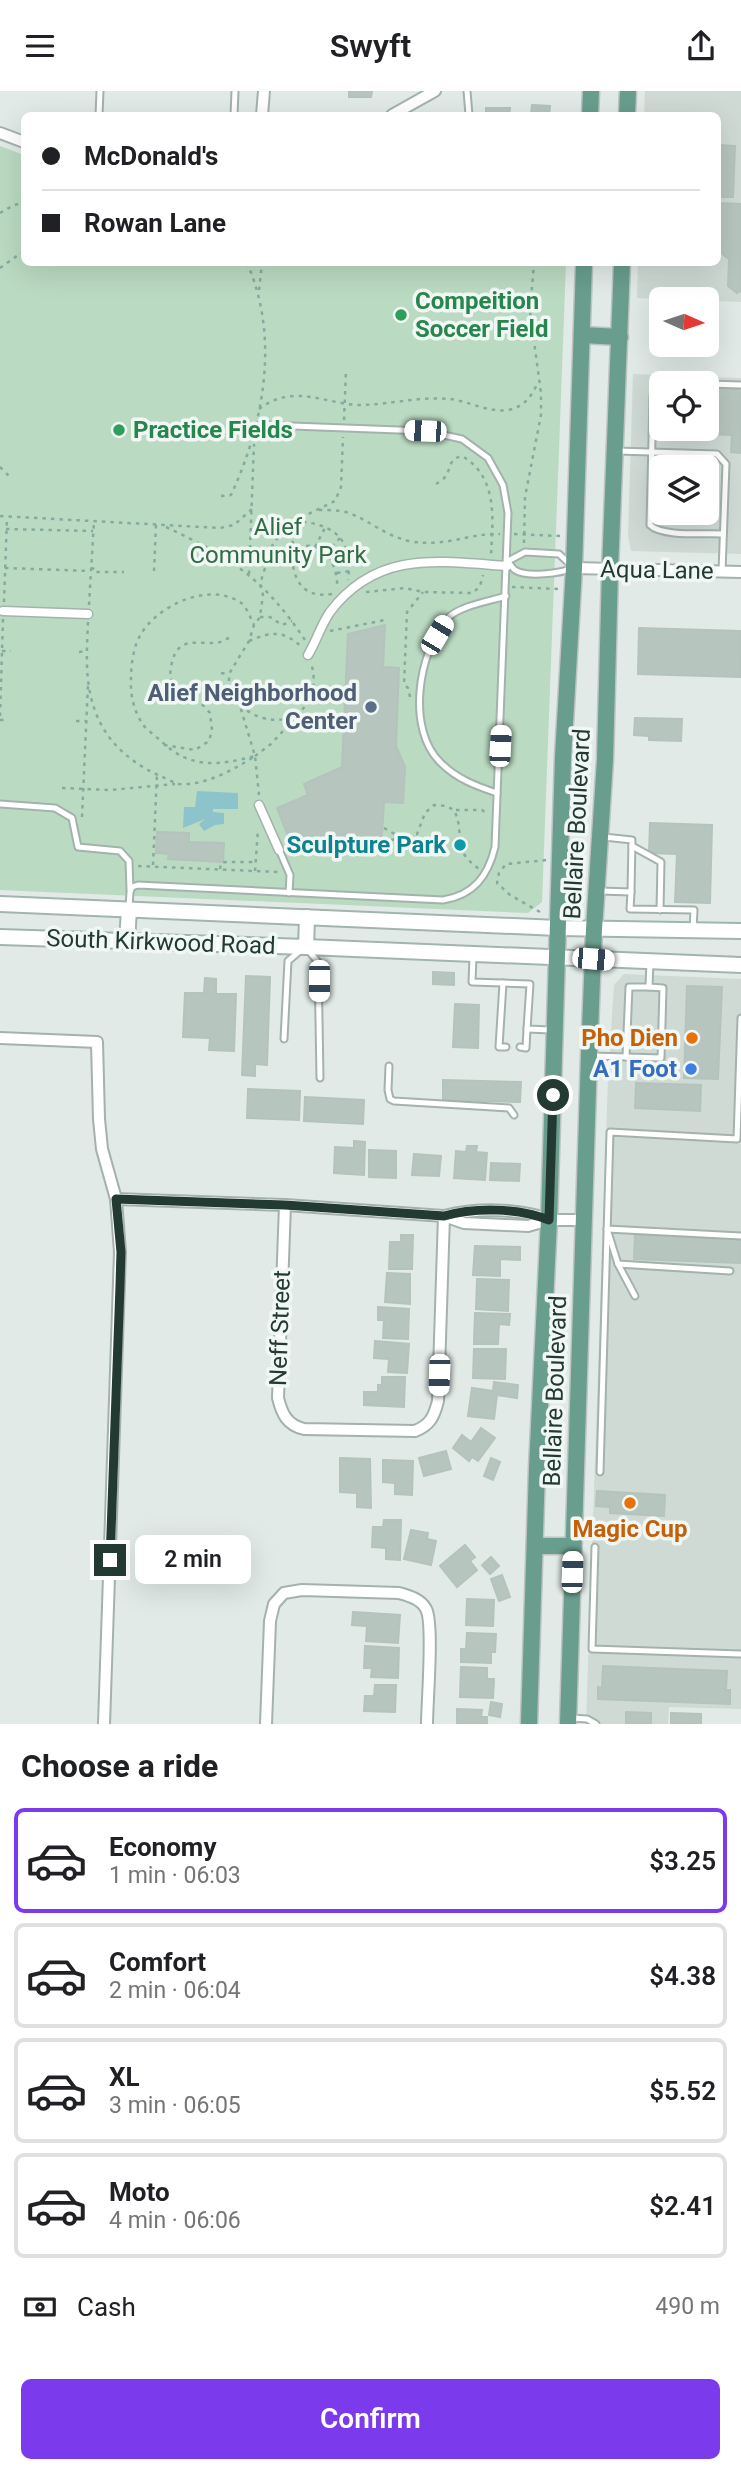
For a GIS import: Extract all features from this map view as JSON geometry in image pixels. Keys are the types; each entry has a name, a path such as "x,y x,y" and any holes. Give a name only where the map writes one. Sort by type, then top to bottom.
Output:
{"main road":[{"path":"590,91 590,112"},
{"path":"627,112 628,91"},
{"name":"Bellaire Boulevard","path":"529,1724 537,1455 549,1220 556,957 584,266"},
{"name":"Bellaire Boulevard","path":"568,1721 589,1056 605,760 621,266"},
{"path":"582,335 620,337"},
{"name":"South Kirkwood Road","path":"0,904 558,928 741,932"},
{"path":"127,941 129,910"},
{"path":"306,947 307,917"},
{"name":"South Kirkwood Road","path":"0,937 741,965"},
{"path":"535,1546 572,1546"}],"street":[{"path":"262,112 264,91"},
{"path":"396,112 435,91"},
{"path":"0,133 21,141"},
{"path":"309,652 328,615 345,591 368,577 397,565 415,562 508,563"},
{"name":"Aqua Lane","path":"573,568 741,572"},
{"path":"4,611 88,614"},
{"path":"259,805 280,852"},
{"path":"0,1038 97,1042 101,1139 116,1199 121,1252 104,1724"},
{"path":"116,1199 285,1205 444,1216 464,1210 531,1213 549,1220 585,1220"},
{"name":"Neff Street","path":"285,1205 278,1398 280,1409 290,1424 297,1427 415,1431 428,1425 438,1401 444,1216"},
{"path":"266,1724 269,1641 274,1604 284,1594 302,1590 399,1593 414,1597 426,1609 430,1628 427,1724"}],"lane":[{"path":"99,112 100,91"},
{"path":"234,112 235,91"},
{"path":"467,91 469,112"},
{"path":"719,384 741,385"},
{"path":"130,892 132,887 138,885 434,901 452,899 469,892 484,878 491,866 495,847 508,563 508,513 503,485 488,458 462,439 425,431 266,425"},
{"path":"651,441 650,525 655,530 664,532 722,534"},
{"path":"615,451 716,454 726,464 722,572"},
{"path":"523,552 559,554 573,568 558,574 523,572 508,563 523,552"},
{"path":"497,793 464,782 439,762 424,736 419,688 426,653 448,617 473,605 506,596"},
{"path":"0,804 55,808 72,818 78,847 120,851 130,861 129,910"},
{"path":"600,837 632,839 630,909 694,910 693,930"},
{"path":"632,846 661,862 660,909"},
{"path":"280,852 289,872 289,893"},
{"path":"597,891 631,893"},
{"path":"642,909 642,929"},
{"path":"284,1039 288,961 306,947 318,962 320,1077"},
{"path":"474,954 472,982 530,984 525,1004 526,1048 520,1047"},
{"path":"649,987 650,962"},
{"path":"503,983 505,1003 503,1035 499,1047 506,1047"},
{"path":"589,1056 661,1058 663,988 629,987 626,1057"},
{"path":"600,1472 610,1132 737,1139 741,1018"},
{"path":"525,1033 555,1030"},
{"path":"389,1066 388,1090 394,1101 509,1108 514,1115"},
{"path":"607,1229 741,1236"},
{"path":"607,1229 618,1264 635,1296"},
{"path":"618,1264 730,1271"},
{"path":"595,1547 592,1649 740,1654"},
{"path":"568,1721 587,1719 596,1724"}],"path":[{"path":"0,213 21,204"},
{"path":"0,268 21,253"},
{"path":"222,496 231,495 246,463 264,381 266,352 262,308 248,266"},
{"path":"259,294 262,266"},
{"path":"523,552 525,496 541,415 530,312 534,266"},
{"path":"259,805 255,756 240,706 229,684 229,674 260,617 263,595 260,584 272,546 281,533 296,520 335,501 341,487 346,370"},
{"path":"259,409 279,398 295,396 344,404 377,405 420,398 450,399 507,410 525,403 539,379"},
{"path":"249,574 254,433"},
{"path":"345,591 349,571 348,553 340,538 326,526 305,522 300,525 295,529 291,553 295,574 303,586 320,596 345,591 360,593 405,588 423,592 472,593 480,586 492,534 492,498 487,484 477,467 462,456 450,463 445,477 436,484"},
{"path":"0,467 11,478"},
{"path":"0,516 220,528 234,525 252,509"},
{"path":"315,510 345,512 392,536 411,541 447,543 480,534 560,536"},
{"path":"296,520 300,525"},
{"path":"82,818 88,614 94,521"},
{"path":"154,571 156,525"},
{"path":"62,788 156,787 211,778 229,772 271,744 306,706 313,691 315,675 309,652 292,621 260,584 200,543 163,526"},
{"path":"315,547 326,526"},
{"path":"6,529 93,531"},
{"path":"325,554 340,538"},
{"path":"291,553 299,547 315,547 325,554 337,573 338,586 335,593"},
{"path":"332,562 348,553"},
{"path":"5,568 124,572"},
{"path":"337,573 349,571"},
{"path":"523,572 523,587"},
{"path":"507,587 558,589"},
{"path":"410,697 404,684 407,612 423,592"},
{"path":"254,625 242,603 221,595 182,600 159,614 141,634 132,660 131,687 135,708 145,726 176,754 213,764 255,756"},
{"path":"260,617 266,616 282,625 292,621"},
{"path":"340,629 385,620"},
{"path":"164,745 195,750 209,741 212,730 211,713 198,702 177,692 172,683 172,661 178,650 192,641 215,643 228,639 232,634"},
{"path":"249,641 266,634 290,636 309,652"},
{"path":"2,651 11,651"},
{"path":"79,652 87,651"},
{"path":"221,673 229,674"},
{"path":"88,677 97,717 112,742 131,761 178,784"},
{"path":"240,706 260,717 278,719 298,715"},
{"path":"0,719 8,720"},
{"path":"76,721 86,721"},
{"path":"153,866 157,774"},
{"path":"383,842 416,834 425,813 434,805 454,810 482,810 486,813"},
{"path":"454,810 458,818 461,850 465,859 479,869"},
{"path":"255,871 258,828"},
{"path":"384,828 401,838"},
{"path":"540,912 509,895 497,883 499,873 506,864 547,860"},
{"path":"220,869 221,863 225,862 256,862"},
{"path":"130,865 289,872"}],"shaded area":[{"path":"645,91 741,91 741,302 719,301 719,287 649,287 649,298 637,298 638,266 721,266 721,112 644,112"},
{"path":"633,374 649,375 649,441 719,441 719,377 741,378 741,554 631,551 628,536"},
{"path":"624,974 741,979 741,1709 669,1707 668,1724 586,1724 608,1078 614,985"}],"green space":[{"name":"Alief Community Park","path":"0,146 21,154 21,266 566,266 542,902 528,913 0,890"}],"water":[{"path":"197,791 238,793 238,809 213,809 213,812 224,813 224,824 204,831 199,824 205,819 183,828 184,807 195,807"}],"building":[{"path":"349,91 372,91 371,97 349,97"},
{"path":"532,105 550,106 549,112 531,112"},
{"path":"486,108 510,108 509,112 486,112"},
{"path":"721,145 735,146 733,197 721,197"},
{"path":"721,203 741,204 741,292 737,293 728,286 729,259 721,253"},
{"path":"719,388 741,389 741,453 731,452 732,435 719,435"},
{"name":"Alief Neighborhood Center","path":"385,625 383,667 399,668 396,746 405,767 403,803 384,802 381,849 338,848 318,856 311,841 301,844 297,835 289,839 277,808 308,795 304,784 342,767 348,634"},
{"path":"639,628 741,631 740,677 638,674"},
{"path":"635,718 682,719 681,741 649,740 649,736 634,735"},
{"path":"650,823 712,825 710,903 675,902 677,854 649,853"},
{"path":"157,832 189,833 189,842 224,843 223,862 168,859 169,854 156,853"},
{"path":"433,972 454,973 454,985 433,984"},
{"path":"246,976 270,977 267,1065 255,1064 255,1076 242,1075"},
{"path":"205,978 216,979 216,994 236,994 234,1051 209,1050 210,1038 183,1037 185,993 204,993"},
{"path":"687,986 722,987 718,1079 684,1078"},
{"path":"455,1004 479,1005 478,1048 453,1047"},
{"path":"443,1080 521,1082 520,1102 443,1100"},
{"path":"636,1083 701,1085 700,1111 635,1108"},
{"path":"248,1089 300,1091 299,1120 247,1118"},
{"path":"305,1097 364,1100 363,1124 304,1121"},
{"path":"354,1141 365,1142 364,1175 334,1173 335,1147 354,1148"},
{"path":"467,1146 477,1146 476,1152 487,1153 485,1180 454,1178 456,1151 466,1152"},
{"path":"369,1150 396,1151 396,1178 369,1177"},
{"path":"414,1154 441,1156 439,1176 412,1175"},
{"path":"491,1163 520,1164 519,1181 490,1180"},
{"path":"401,1235 413,1235 412,1269 389,1269 390,1242 401,1242"},
{"path":"635,1235 741,1239 741,1263 634,1259"},
{"path":"475,1246 520,1247 520,1260 500,1259 500,1276 473,1275"},
{"path":"387,1273 410,1274 410,1304 385,1302"},
{"path":"477,1279 509,1280 508,1311 476,1309"},
{"path":"378,1307 409,1309 408,1339 383,1338 384,1320 378,1320"},
{"path":"475,1313 510,1314 509,1325 499,1324 498,1344 474,1344"},
{"path":"375,1341 409,1344 407,1373 388,1372 389,1359 374,1358"},
{"path":"474,1349 506,1349 505,1379 473,1378"},
{"path":"382,1377 405,1377 404,1407 364,1405 364,1392 378,1392"},
{"path":"494,1382 518,1385 517,1398 497,1395 494,1419 468,1416 472,1388 493,1391"},
{"path":"481,1428 495,1438 478,1461 472,1457 469,1461 453,1448 462,1435 471,1442"},
{"path":"446,1451 451,1469 424,1476 419,1458"},
{"path":"340,1458 370,1459 371,1508 357,1507 357,1493 340,1492"},
{"path":"491,1458 500,1462 493,1480 484,1476"},
{"path":"383,1460 413,1461 412,1495 395,1494 395,1483 383,1482"},
{"path":"597,1491 665,1495 664,1516 610,1513 610,1507 596,1506"},
{"path":"384,1520 401,1520 400,1560 386,1559 386,1548 372,1547 373,1527 383,1527"},
{"path":"411,1530 428,1533 427,1539 436,1541 431,1565 404,1559"},
{"path":"465,1545 475,1557 470,1561 477,1570 457,1587 440,1566"},
{"path":"491,1557 499,1566 490,1574 482,1565"},
{"path":"502,1575 510,1597 499,1601 491,1579"},
{"path":"467,1599 494,1600 493,1626 466,1625"},
{"path":"353,1612 400,1615 398,1643 366,1641 367,1626 352,1625"},
{"path":"467,1633 496,1634 491,1663 461,1662 461,1649 466,1649"},
{"path":"365,1646 399,1648 398,1678 371,1677 372,1668 364,1668"},
{"path":"603,1666 727,1671 726,1690 730,1690 730,1704 598,1699 598,1687 602,1688"},
{"path":"461,1667 487,1668 487,1679 494,1679 493,1698 460,1697"},
{"path":"375,1685 396,1685 395,1712 364,1711 365,1696 374,1696"},
{"path":"491,1702 502,1704 500,1717 489,1715"},
{"path":"457,1709 482,1710 481,1717 487,1717 487,1724 457,1724"},
{"path":"626,1712 651,1713 651,1724 626,1724"},
{"path":"671,1713 701,1714 701,1724 671,1724"}],"place":[{"name":"Compeition Soccer Field","path":"401,315"},
{"name":"Practice Fields","path":"119,430"},
{"name":"Alief Neighborhood Center","path":"371,707"},
{"name":"Sculpture Park","path":"460,845"},
{"name":"Pho Dien","path":"692,1038"},
{"name":"A1 Foot","path":"691,1069"},
{"name":"Magic Cup","path":"630,1503"}],"route":[{"path":"110,1560 121,1252 116,1199 285,1205 444,1216 464,1210 531,1213 549,1220 553,1095"}]}
